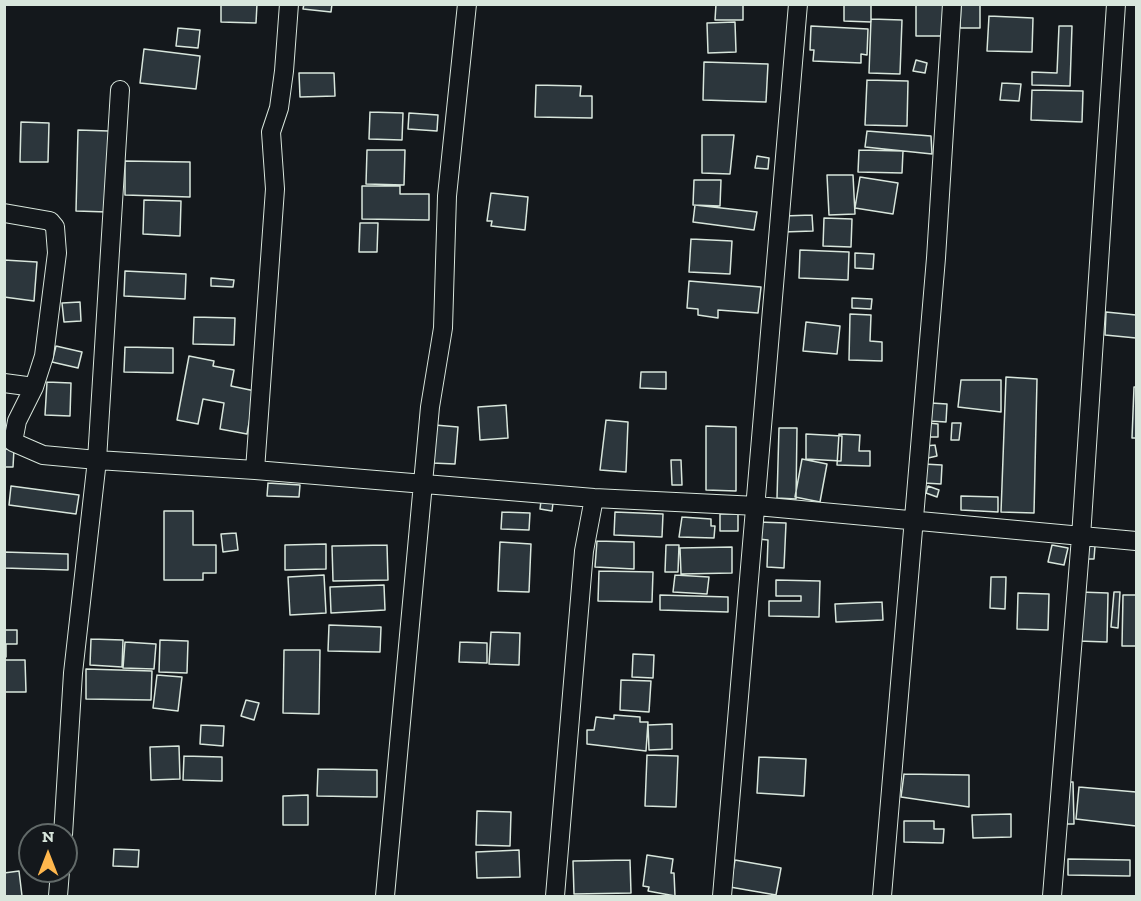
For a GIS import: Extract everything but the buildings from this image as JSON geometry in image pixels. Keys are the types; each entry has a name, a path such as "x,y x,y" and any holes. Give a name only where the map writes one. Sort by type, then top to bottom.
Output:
{"street":[{"path":"255,470 275,189 271,132 280,99 289,4"},
{"path":"385,897 430,407 443,328 447,196 467,4"},
{"path":"722,897 757,506 767,347 798,4"},
{"path":"882,897 936,258 952,4"},
{"path":"1052,897 1081,537 1116,4"},
{"path":"64,823 73,673 97,460 120,90"},
{"path":"4,213 50,220 55,227 56,272 44,356 34,387 17,421 9,445 43,455 594,498 757,506 1137,541"},
{"path":"4,383 34,387"},
{"path":"555,897 584,551 594,498"}]}
